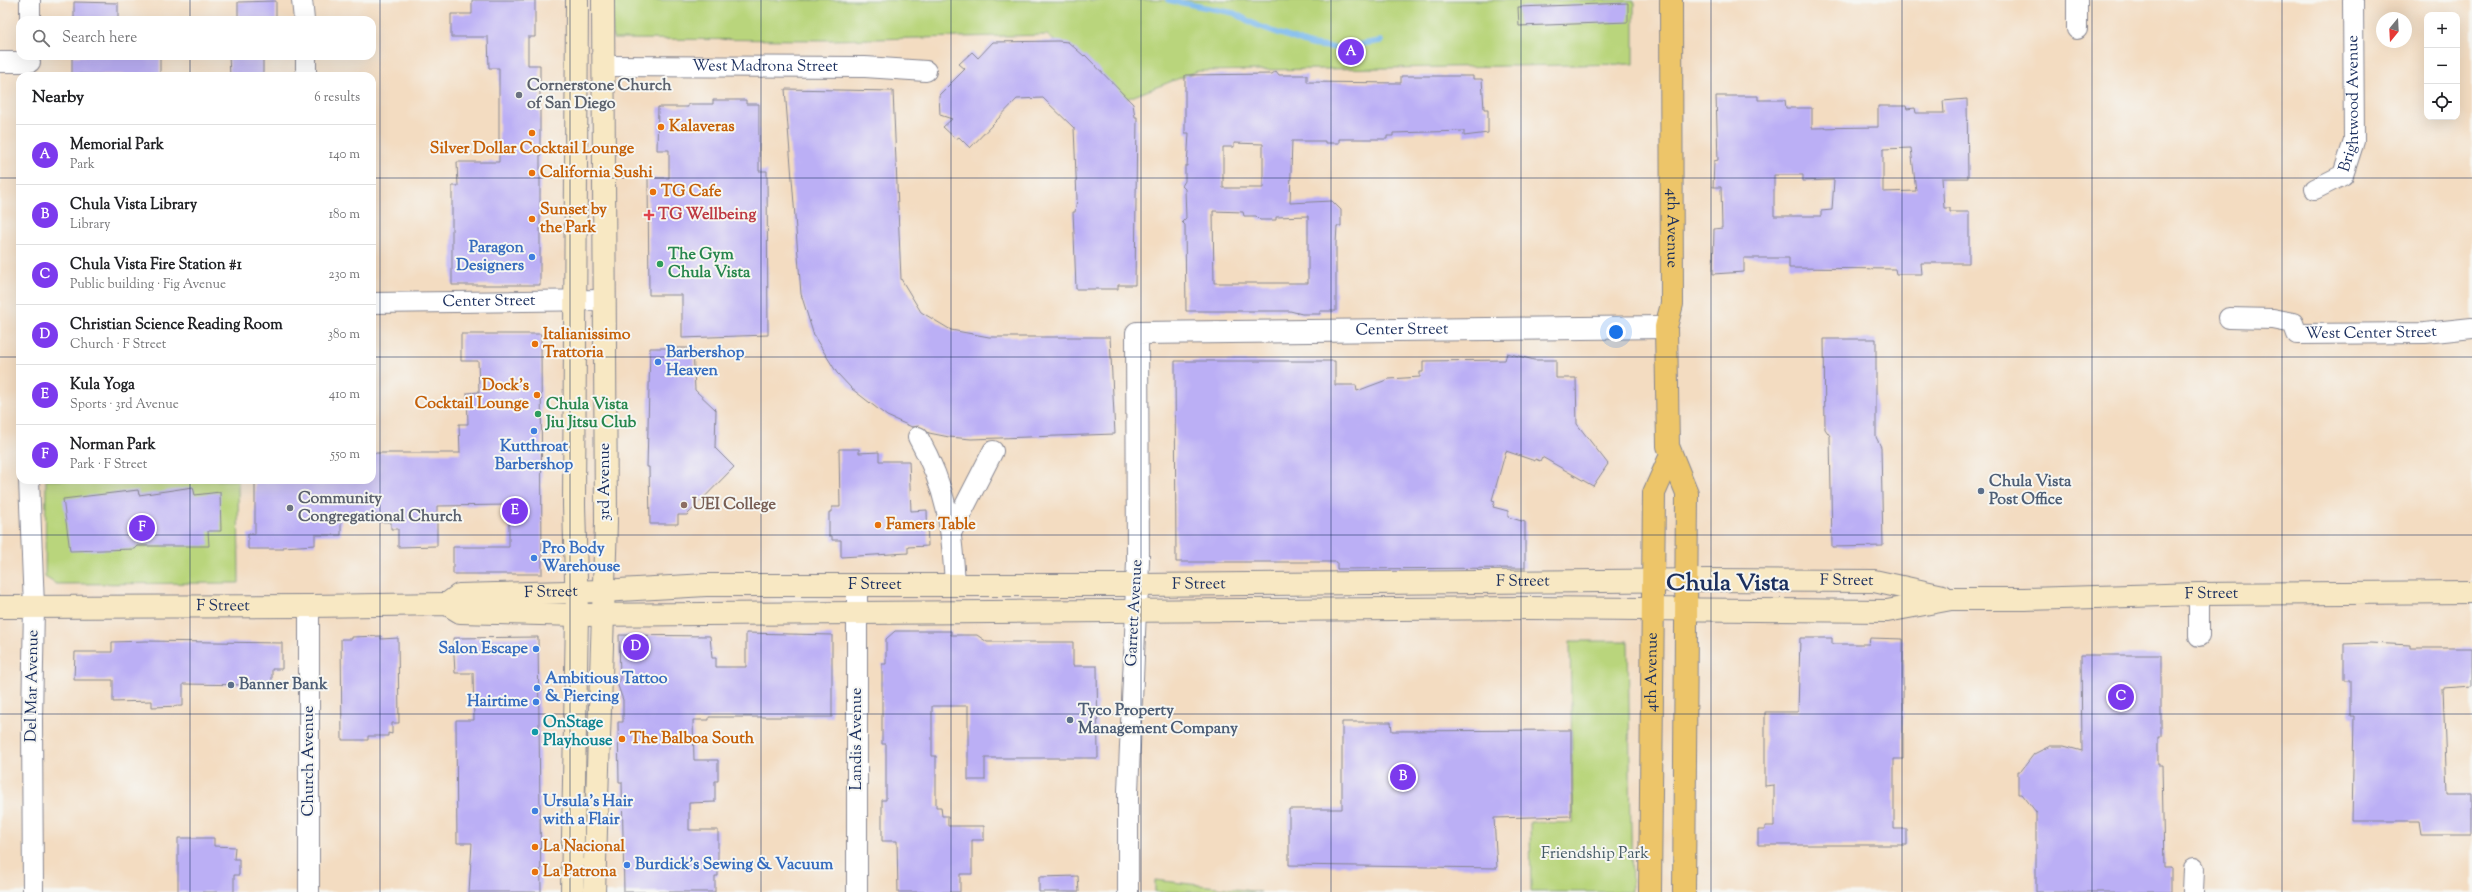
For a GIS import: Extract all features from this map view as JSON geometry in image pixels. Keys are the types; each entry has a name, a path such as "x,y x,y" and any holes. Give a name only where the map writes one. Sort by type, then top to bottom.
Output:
{"main road":[{"name":"3rd Avenue","path":"572,892 577,615 574,504 577,0"},
{"name":"3rd Avenue","path":"594,892 601,614 606,522 605,66 603,0"},
{"name":"4th Avenue","path":"1671,0 1672,304 1666,327 1666,420 1671,456 1687,492 1684,892"},
{"path":"576,30 595,60 605,66"},
{"name":"4th Avenue","path":"1650,892 1654,493 1671,456"},
{"name":"F Street","path":"447,604 459,595 602,591 706,585 1137,585 1653,580 1874,581 1951,599"},
{"name":"F Street","path":"0,606 309,606 447,604 460,612 577,615 1653,608 1887,611 1951,599 2024,599 2199,594 2472,592"}],"street":[{"path":"30,0 30,16"},
{"path":"302,0 304,16"},
{"path":"2077,0 2077,29"},
{"name":"Brightwood Avenue","path":"2315,189 2343,175 2354,142 2353,0"},
{"path":"306,60 306,72"},
{"path":"0,62 30,65"},
{"name":"West Madrona Street","path":"605,66 865,66 926,71"},
{"name":"Center Street","path":"376,302 605,300"},
{"name":"West Center Street","path":"2229,318 2273,319 2293,323 2297,334 2425,333 2472,328"},
{"name":"Center Street","path":"1137,333 1666,327"},
{"name":"Garrett Avenue","path":"1128,892 1128,791 1137,585 1137,333"},
{"path":"918,437 933,464 948,508 952,531 955,585"},
{"path":"952,531 993,451"},
{"name":"Del Mar Avenue","path":"29,484 34,606 32,720 33,892"},
{"name":"Landis Avenue","path":"857,585 857,892"},
{"path":"2199,594 2199,636"},
{"name":"Church Avenue","path":"309,606 309,892"},
{"path":"2193,892 2194,868"}],"green space":[{"path":"611,0 1634,0 1634,64 1198,71 1126,99 1047,35 830,40 613,39"},
{"path":"46,484 238,484 239,583 56,584 45,577"},
{"name":"Friendship Park","path":"1570,641 1628,641 1632,892 1531,892 1530,822 1573,823"},
{"path":"1155,880 1261,892 1155,892"}],"building":[{"path":"472,0 535,0 535,37 528,37 528,65 540,65 540,285 452,285 452,186 458,186 457,162 499,162 499,68 489,68 488,37 451,37 451,14 472,14"},
{"path":"276,1 276,16 238,16 238,2"},
{"path":"74,2 118,3 118,16 74,16"},
{"path":"1628,3 1628,22 1519,26 1518,7"},
{"path":"993,42 1068,42 1084,56 1085,55 1133,104 1135,117 1137,117 1135,285 1118,285 1118,289 1076,289 1073,212 1075,212 1077,199 1074,128 1043,98 1017,99 970,148 959,137 956,139 943,127 952,119 940,115 939,95 965,69 959,64 972,52 978,58"},
{"path":"72,60 160,60 160,72 72,72"},
{"path":"229,60 263,60 263,72 230,72"},
{"path":"1276,71 1279,75 1307,75 1307,82 1401,83 1401,76 1473,76 1473,79 1482,79 1484,109 1488,109 1488,133 1464,136 1464,131 1393,133 1393,136 1387,136 1387,139 1339,139 1339,143 1325,143 1325,141 1292,141 1290,203 1332,201 1341,210 1341,226 1337,226 1336,243 1336,311 1320,311 1320,314 1302,314 1290,311 1186,311 1185,225 1182,222 1186,218 1185,189 1182,186 1185,181 1185,166 1187,166 1189,133 1185,133 1185,75 1272,74","holes":["1234,143 1263,144 1263,188 1223,188 1223,147 1234,147","1213,211 1243,212 1244,216 1256,216 1260,220 1276,220 1276,217 1308,216 1308,283 1214,283"]},
{"path":"785,89 893,91 901,279 921,312 951,330 989,337 1110,337 1115,434 971,439 949,437 929,433 919,426 912,427 887,416 852,389 837,373 814,336 801,294"},
{"path":"1716,96 1758,96 1758,100 1785,100 1786,108 1812,108 1812,128 1878,127 1878,106 1906,106 1907,109 1915,108 1916,113 1944,113 1943,101 1967,99 1968,178 1942,178 1944,208 1950,208 1950,212 1969,212 1969,263 1921,263 1922,274 1896,274 1895,269 1789,268 1789,258 1744,258 1744,272 1713,274 1714,229 1722,228 1721,187 1713,187 1714,161 1718,160","holes":["1911,148 1916,191 1883,192 1883,149","1774,175 1803,175 1803,181 1834,180 1832,210 1821,211 1821,216 1774,216"]},
{"path":"713,100 746,100 746,104 759,104 759,171 767,171 768,335 682,338 682,295 649,295 648,178 669,178 669,150 657,150 658,107 688,107 688,104 713,104"},
{"path":"461,334 541,334 542,574 453,574 453,547 509,547 509,505 437,506 437,546 398,547 398,529 391,529 391,522 379,522 379,515 341,515 341,535 315,535 315,545 283,547 283,549 248,549 248,534 255,534 255,484 376,484 376,453 460,453 459,424 468,424 467,393 479,392 478,361 461,361"},
{"path":"1824,339 1876,339 1876,437 1881,447 1883,546 1832,547 1830,436 1825,429"},
{"path":"650,348 693,348 695,390 716,410 715,448 734,467 687,515 678,515 678,524 650,524 649,467 647,467"},
{"path":"1507,353 1534,360 1556,360 1556,378 1576,378 1577,424 1608,464 1593,486 1542,457 1540,461 1535,459 1535,461 1506,451 1492,500 1495,501 1493,507 1508,511 1508,517 1525,522 1525,568 1337,569 1337,562 1176,562 1175,361 1335,361 1335,385 1356,385 1357,391 1389,379 1420,377 1420,372 1423,372 1423,361 1505,360"},
{"path":"839,449 859,449 859,453 879,452 879,461 909,461 911,511 927,510 928,546 908,547 908,553 841,557 841,540 832,540 832,536 829,536 829,512 832,512 832,507 840,507"},
{"path":"193,487 195,495 220,492 221,531 208,531 209,546 137,546 134,549 70,551 63,499 138,490 139,495"},
{"path":"895,631 951,631 951,635 977,635 987,642 1073,642 1073,666 1097,666 1098,758 985,758 985,780 968,780 968,706 932,706 932,756 936,756 936,807 941,807 942,816 948,816 948,826 984,826 984,840 972,840 972,874 960,874 960,892 898,892 897,841 882,841 882,800 886,800 886,744 882,744 882,664 886,664 886,639"},
{"path":"746,633 832,635 832,717 709,717 709,720 693,720 694,760 718,760 718,781 715,781 715,802 689,803 689,830 718,830 718,876 715,876 715,892 624,892 622,782 619,782 618,722 623,722 623,700 617,683 620,681 619,635 710,636 712,658 716,658 716,667 746,667"},
{"path":"381,636 381,639 398,638 399,723 392,723 392,734 388,733 388,736 368,736 368,740 342,740 341,639"},
{"path":"538,637 541,892 469,892 472,843 457,843 456,720 474,720 473,673 455,673 453,638"},
{"path":"1800,638 1832,638 1832,644 1869,644 1870,638 1903,639 1903,759 1894,759 1894,829 1907,829 1907,845 1758,845 1758,830 1765,830 1765,826 1774,826 1774,785 1765,786 1765,712 1798,712"},
{"path":"112,642 282,643 282,669 272,669 272,682 254,682 254,685 183,684 183,706 152,707 152,701 113,702 113,680 74,680 75,652 112,652"},
{"path":"2370,643 2410,645 2410,648 2472,648 2472,686 2443,688 2447,794 2472,794 2472,834 2421,834 2419,821 2352,821 2354,716 2350,716 2350,680 2344,680 2344,644"},
{"path":"2081,655 2161,655 2161,737 2158,737 2158,765 2162,765 2164,867 2171,867 2171,892 2036,892 2036,812 2022,794 2018,794 2018,771 2021,771 2034,754 2050,746 2064,746 2082,751"},
{"path":"1342,722 1391,722 1392,731 1571,730 1571,816 1494,818 1497,868 1289,865 1289,809 1342,809"},
{"path":"178,838 214,838 214,846 235,847 234,859 239,859 239,875 234,875 234,892 178,892"},
{"path":"1078,876 1079,892 1039,892 1039,877"}],"waterway":[{"path":"1168,0 1234,13 1256,25 1311,45 1338,48 1381,41"}],"place":[{"name":"Memorial Park","path":"1351,52"},
{"name":"Cornerstone Church of San Diego","path":"519,95"},
{"name":"Kalaveras","path":"661,127"},
{"name":"Silver Dollar Cocktail Lounge","path":"532,133"},
{"name":"California Sushi","path":"532,173"},
{"name":"TG Cafe","path":"653,192"},
{"name":"TG Wellbeing","path":"649,215"},
{"name":"Sunset by the Park","path":"532,219"},
{"name":"Paragon Designers","path":"532,257"},
{"name":"The Gym Chula Vista","path":"660,264"},
{"name":"Italianissimo Trattoria","path":"535,344"},
{"name":"Barbershop Heaven","path":"658,362"},
{"name":"Dock's Cocktail Lounge","path":"537,395"},
{"name":"Chula Vista Jiu Jitsu Club","path":"538,414"},
{"name":"Kutthroat Barbershop","path":"534,431"},
{"name":"Chula Vista Post Office","path":"1981,491"},
{"name":"UEI College","path":"684,505"},
{"name":"Community Congregational Church","path":"290,508"},
{"name":"Kula Yoga","path":"515,511"},
{"name":"Famers Table","path":"878,525"},
{"name":"Norman Park","path":"142,528"},
{"name":"Pro Body Warehouse","path":"534,558"},
{"name":"Christian Science Reading Room","path":"636,647"},
{"name":"Salon Escape","path":"536,649"},
{"name":"Banner Bank","path":"231,685"},
{"name":"Ambitious Tattoo & Piercing","path":"537,688"},
{"name":"Chula Vista Fire Station #1","path":"2121,697"},
{"name":"Hairtime","path":"536,702"},
{"name":"Tyco Property Management Company","path":"1070,720"},
{"name":"OnStage Playhouse","path":"535,732"},
{"name":"The Balboa South","path":"622,739"},
{"name":"Chula Vista Library","path":"1403,777"},
{"name":"Ursula's Hair with a Flair","path":"535,811"},
{"name":"La Nacional","path":"535,847"},
{"name":"Burdick's Sewing & Vacuum","path":"627,865"},
{"name":"La Patrona","path":"535,872"}],"district":[{"name":"Chula Vista","path":"1728,584"}]}
